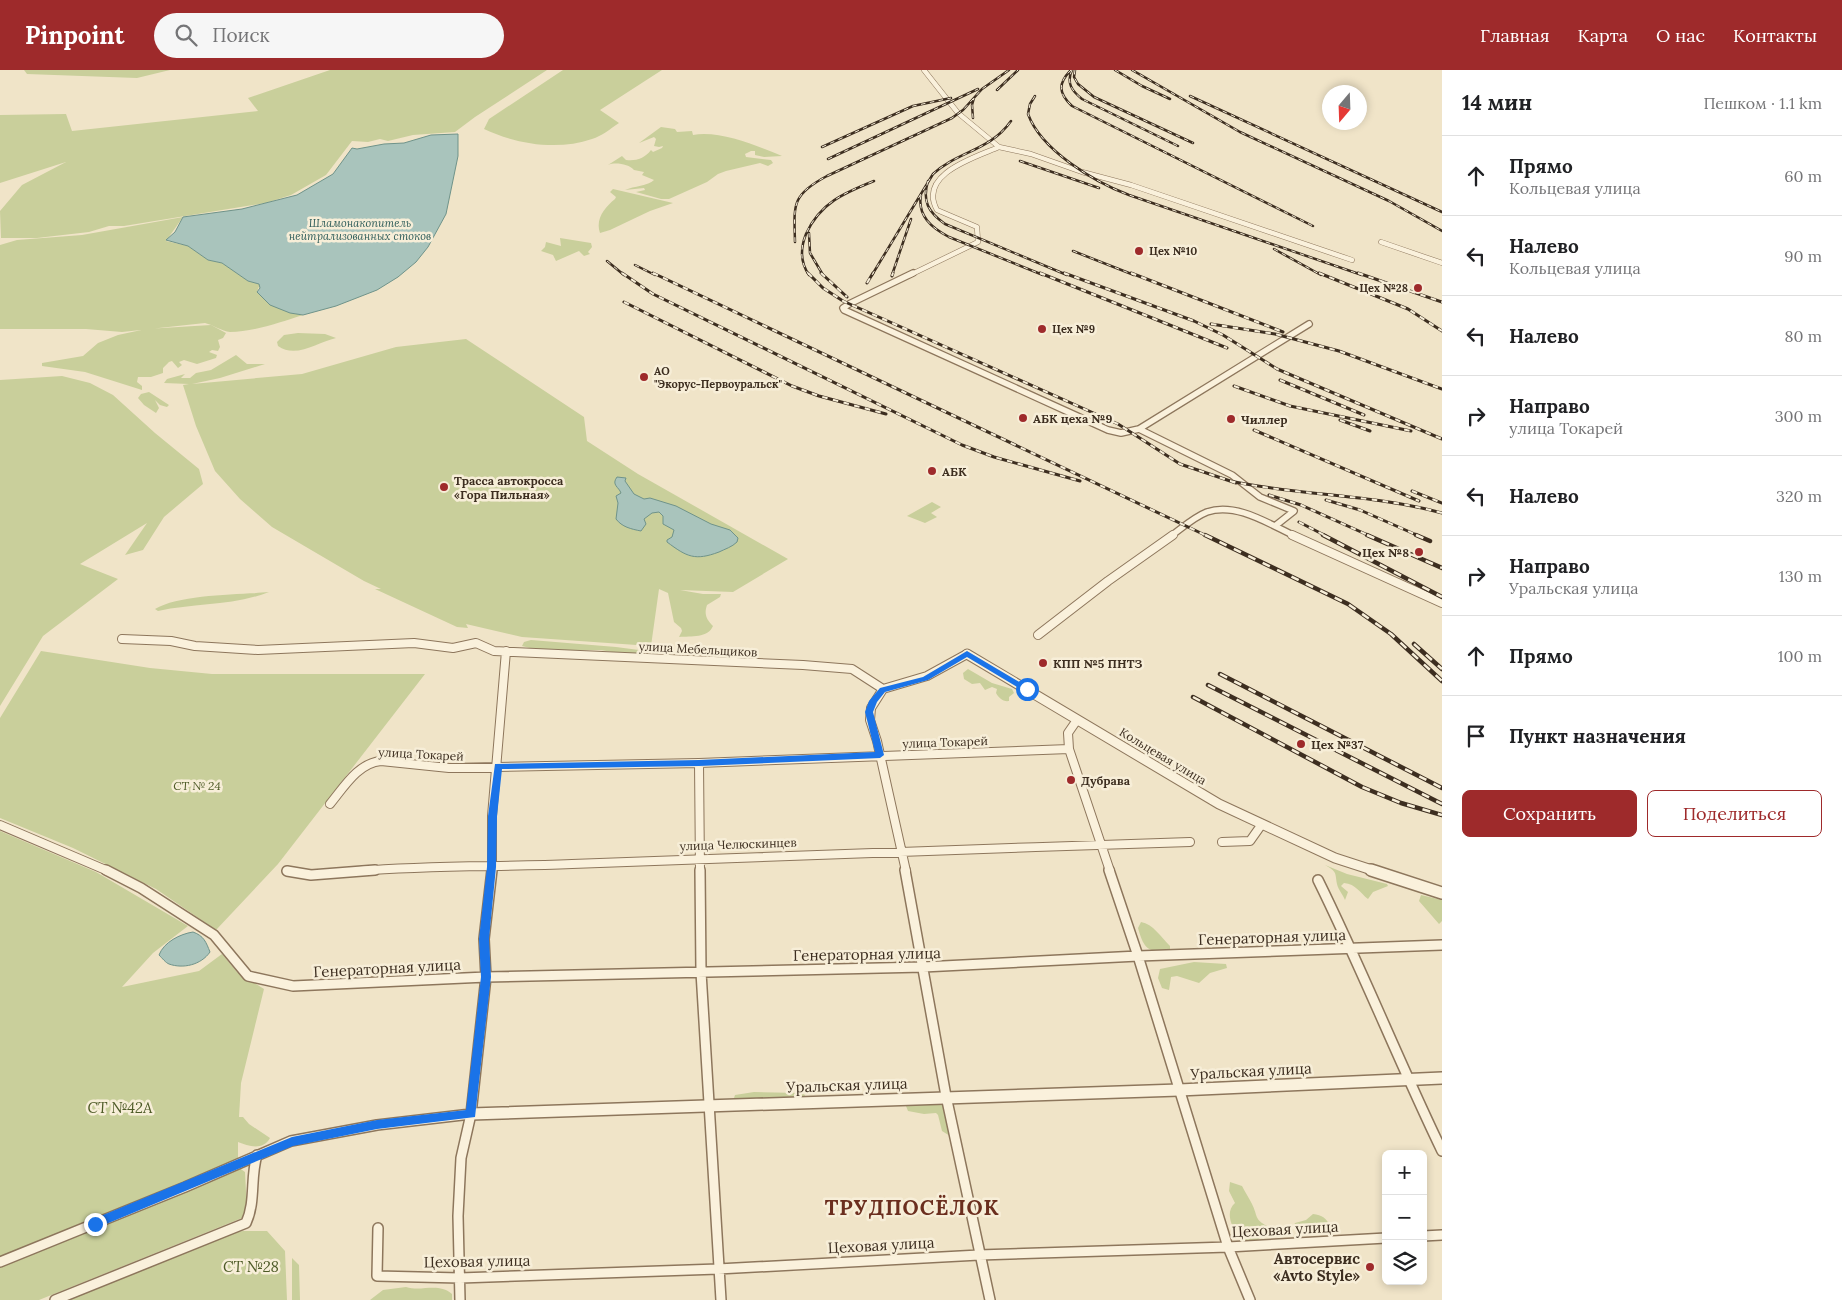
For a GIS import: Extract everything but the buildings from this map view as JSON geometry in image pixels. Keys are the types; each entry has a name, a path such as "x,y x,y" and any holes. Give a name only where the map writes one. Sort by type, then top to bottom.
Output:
{"street":[{"path":"924,70 958,114 999,147 1031,154 1082,172 1131,185 1352,260"},
{"path":"999,147 944,172 934,198 934,206 937,210 977,227 978,242 849,304 843,309 846,312 1108,430 1121,433 1139,429 1309,324"},
{"path":"1381,242 1442,263"},
{"path":"1139,429 1232,475 1260,497 1294,511 1275,526"},
{"path":"1038,635 1108,581 1208,512 1234,511 1275,526 1442,602"},
{"name":"улица Мебельщиков","path":"122,639 171,641 195,646 258,650 414,643 453,648 476,643 494,650 506,652 803,665 852,669 883,689"},
{"path":"460,1300 458,1216 461,1158 471,1114 486,977 484,939 492,867 492,816 498,766 506,652"},
{"name":"Кольцевая улица","path":"883,689 904,686 925,678 967,654 1195,790 1262,824 1335,858 1442,894"},
{"path":"883,689 869,712 913,904 946,1096 990,1300"},
{"path":"1078,720 1072,725 1067,734 1069,749 1099,845 1138,956 1228,1247 1250,1300"},
{"name":"улица Токарей","path":"330,804 352,777 376,761 449,768 699,763 1069,749"},
{"path":"699,763 700,972 721,1300"},
{"path":"1222,842 1250,841 1262,824"},
{"name":"Генераторная улица","path":"0,825 95,864 141,888 214,935 248,976 293,986 486,977 923,967 1138,956 1442,945"},
{"name":"улица Челюскинцев","path":"287,871 310,875 397,868 492,867 700,858 1190,842"},
{"path":"1318,880 1351,947 1407,1079 1442,1151"},
{"name":"Уральская улица","path":"0,1262 184,1188 292,1141 377,1125 471,1114 946,1096 1180,1090 1442,1078"},
{"path":"54,1300 246,1223 252,1214 252,1176 257,1155"},
{"name":"Цеховая улица","path":"378,1228 377,1276 460,1278 718,1269 979,1255 1228,1247 1382,1238"},
{"path":"1427,1236 1442,1235"}],"green space":[{"path":"24,70 170,70 137,78 27,74"},
{"path":"330,70 547,70 455,132 413,135 388,141 380,139 368,142 352,141 326,175 291,195 266,203 124,226 109,226 89,232 37,238 1,238 0,211 22,185 66,162 0,183 0,115 66,114 72,131 258,111 248,98"},
{"path":"563,70 662,70 600,110 619,123 592,139 565,145 537,144 509,139 484,129 489,119"},
{"path":"661,127 675,129 677,132 692,131 693,135 704,134 726,137 782,156 764,157 755,155 755,151 751,151 745,154 746,157 771,160 773,163 768,166 760,163 726,171 669,199 661,199 636,192 645,190 644,188 625,190 648,184 654,180 642,175 644,172 634,170 622,164 608,165 622,156 626,160 636,160 646,156 651,150 653,152 662,148 663,146 654,146 656,139 654,137 639,143"},
{"path":"613,189 673,203 600,233 600,218 616,197 610,192"},
{"path":"183,217 166,241 188,246 208,260 222,263 248,281 260,284 257,292 273,305 303,315 239,332 230,332 205,323 122,332 86,329 0,329 0,245 17,240 82,235"},
{"path":"560,238 591,243 592,247 588,252 590,254 584,256 579,251 556,261 553,255 541,251 545,247 546,242 561,246"},
{"path":"211,325 226,333 223,338 218,340 220,347 218,351 212,350 209,352 217,355 216,358 197,364 184,360 179,362 182,365 178,368 172,361 169,362 163,368 163,373 151,377 138,377 137,382 142,386 142,390 85,372 42,366 42,363 83,356 98,343 118,335 146,329"},
{"path":"298,333 325,334 336,338 300,350 285,350 278,346 277,342 284,335"},
{"name":"Трасса автокросса «Гора Пильная»","path":"466,339 584,417 587,441 638,474 788,559 733,592 680,590 703,594 721,594 720,597 707,605 706,608 706,616 713,626 711,630 699,636 679,637 682,631 674,622 668,593 659,589 651,646 522,637 466,624 468,628 457,627 375,589 381,589 272,527 240,499 215,471 196,426 183,385 189,384 164,383 167,379 185,374 181,378 190,378 196,373 211,370 236,355 247,364 265,364 220,378 192,384 302,374 396,347"},
{"path":"62,376 90,383 113,395 199,469 203,484 164,517 143,550 125,555 147,523 80,564 118,579 43,636 0,706 0,380"},
{"path":"149,392 169,405 167,407 160,405 155,400 159,408 156,413 144,405 138,398 141,394"},
{"path":"932,502 941,507 931,513 937,517 925,523 907,516"},
{"path":"269,592 242,600 158,611 155,609 179,600"},
{"path":"531,640 616,647 677,655 623,654 601,650 538,650 522,646 524,642"},
{"name":"СТ № 24","path":"41,651 150,668 212,674 425,674 278,864 216,930 156,889 73,848 0,818 0,718"},
{"path":"968,669 992,683 1012,689 1014,693 1009,697 1009,701 1000,698 996,693 997,689 992,687 985,690 980,683 972,684 964,679 963,673"},
{"name":"СТ №42А","path":"0,831 96,872 188,926 153,953 122,987 199,971 222,954 237,972 264,989 241,1083 239,1117 243,1117 249,1124 270,1138 263,1145 259,1146 238,1142 238,1167 245,1172 247,1211 242,1218 39,1300 0,1300"},
{"path":"1325,865 1347,874 1387,884 1388,886 1373,892 1368,899 1355,887 1344,883 1341,886 1348,892 1345,900 1338,886 1335,873"},
{"path":"1421,895 1442,900 1442,921 1439,924 1419,901"},
{"path":"1141,922 1157,931 1170,946 1170,951 1152,950 1145,945 1138,928"},
{"path":"1194,962 1226,964 1227,968 1210,973 1199,983 1177,976 1171,977 1169,990 1162,988 1158,978 1160,969"},
{"path":"754,1092 801,1093 805,1095 804,1099 733,1101 735,1095"},
{"path":"910,1101 945,1104 950,1136 942,1131 936,1113 924,1114 908,1111 906,1106"},
{"path":"1230,1182 1242,1186 1258,1219 1267,1226 1268,1231 1254,1242 1241,1238 1233,1227 1230,1214 1231,1208 1235,1203 1229,1191"},
{"path":"1313,1214 1326,1219 1330,1227 1327,1235 1321,1232 1306,1233 1294,1225 1306,1220"},
{"name":"СТ №28","path":"267,1231 285,1251 287,1300 65,1300 231,1233"},
{"path":"292,1258 299,1265 300,1300 292,1300"},
{"path":"406,1287 447,1290 452,1294 452,1300 370,1300 383,1290"}],"water":[{"name":"Шламонакопитель нейтрализованных стоков","path":"458,134 458,156 446,214 428,247 416,262 398,277 377,290 336,306 303,315 290,313 270,305 257,292 260,288 259,284 248,281 222,263 208,260 188,246 166,240 175,232 183,217 242,209 297,195 333,174 352,148 404,143 431,135"},
{"path":"617,477 626,478 625,481 634,494 644,499 650,498 676,506 711,524 730,530 738,538 737,542 711,555 697,557 680,551 667,542 672,537 674,530 663,524 663,516 659,512 652,513 644,519 646,524 641,531 624,526 616,519 618,503 616,496 621,493 615,484"},
{"path":"193,932 200,935 210,952 202,960 191,965 180,966 168,963 159,955 161,950 173,939"}],"railway":[{"path":"795,242 795,210 797,202 807,189 827,176 952,118 963,110 982,89 1009,70"},
{"path":"997,90 1018,70"},
{"path":"1071,70 1064,79 1061,88 1064,97 1072,106 1313,226"},
{"path":"1072,70 1070,75 1071,86 1082,99 1178,146"},
{"path":"1075,70 1074,77 1078,84 1094,97 1193,143"},
{"path":"1115,70 1142,86 1170,99"},
{"path":"1132,70 1240,132 1389,201 1442,231"},
{"path":"828,159 978,89"},
{"path":"1035,96 1030,104 1028,114 1044,140 1070,163 1100,182 1129,195 1362,275"},
{"path":"1190,96 1442,212"},
{"path":"822,147 913,106 951,98"},
{"path":"973,118 972,105 974,98"},
{"path":"927,183 933,174 943,166 984,145 1003,131 1011,121"},
{"path":"1020,161 1099,188"},
{"path":"808,273 804,265 802,250 806,234 818,214 834,200 874,181"},
{"path":"872,275 927,183"},
{"path":"927,183 926,200 928,206 934,215 945,224 1067,275"},
{"path":"921,195 921,209 927,220 949,237 1043,275"},
{"path":"892,275 911,219"},
{"path":"809,233 810,253 823,275"},
{"path":"1274,249 1321,275"},
{"path":"1073,251 1134,275"},
{"path":"607,261 624,275"},
{"path":"635,265 655,275"},
{"path":"622,273 653,294 962,445 994,457 1080,481"},
{"path":"653,273 1207,536"},
{"path":"808,273 823,288 843,301 1118,424 1180,464 1230,481"},
{"path":"867,283 873,273"},
{"path":"1040,273 1227,348"},
{"path":"1064,273 1194,321 1223,335 1277,369 1442,439"},
{"path":"1131,273 1283,332"},
{"path":"1319,273 1408,309 1442,331"},
{"path":"1358,273 1442,302"},
{"path":"823,275 847,297"},
{"path":"624,302 792,386 819,396 886,414"},
{"path":"1211,324 1275,334 1339,351 1442,389"},
{"path":"1280,380 1364,415"},
{"path":"1234,386 1290,406 1411,431"},
{"path":"1340,420 1370,431"},
{"path":"1254,430 1419,501"},
{"path":"1230,481 1283,490 1390,502 1442,513"},
{"path":"1230,481 1236,483"},
{"path":"1412,491 1442,503"},
{"path":"1269,495 1301,505 1370,536"},
{"path":"1326,500 1360,510 1419,536"},
{"path":"1299,522 1326,536"},
{"path":"1205,535 1348,604 1391,634 1442,681"},
{"path":"1323,535 1442,597"},
{"path":"1367,535 1442,568"},
{"path":"1416,535 1430,541"},
{"path":"1414,644 1442,669"},
{"path":"1220,674 1442,788"},
{"path":"1208,685 1442,804"},
{"path":"1193,697 1362,787 1401,803 1442,815"}],"place":[{"name":"Цех №10","path":"1139,251"},
{"name":"Цех №28","path":"1418,288"},
{"name":"Цех №9","path":"1042,329"},
{"name":"АО \"Экорус-Первоуральск\"","path":"644,377"},
{"name":"АБК цеха №9","path":"1023,418"},
{"name":"Чиллер","path":"1231,419"},
{"name":"АБК","path":"932,471"},
{"name":"Трасса автокросса «Гора Пильная»","path":"444,487"},
{"name":"Цех №8","path":"1419,552"},
{"name":"КПП №5 ПНТЗ","path":"1043,663"},
{"name":"Цех №37","path":"1301,744"},
{"name":"Дубрава","path":"1071,780"},
{"name":"Автосервис «Avto Style»","path":"1370,1267"}],"district":[{"name":"ТРУДПОСЁЛОК","path":"912,1207"}],"route":[{"path":"95,1224 292,1141 377,1125 471,1114 486,977 484,939 492,867 492,816 498,766 699,763 880,755 871,726 869,712 883,689 916,682 941,670 967,654 1027,689"}]}
